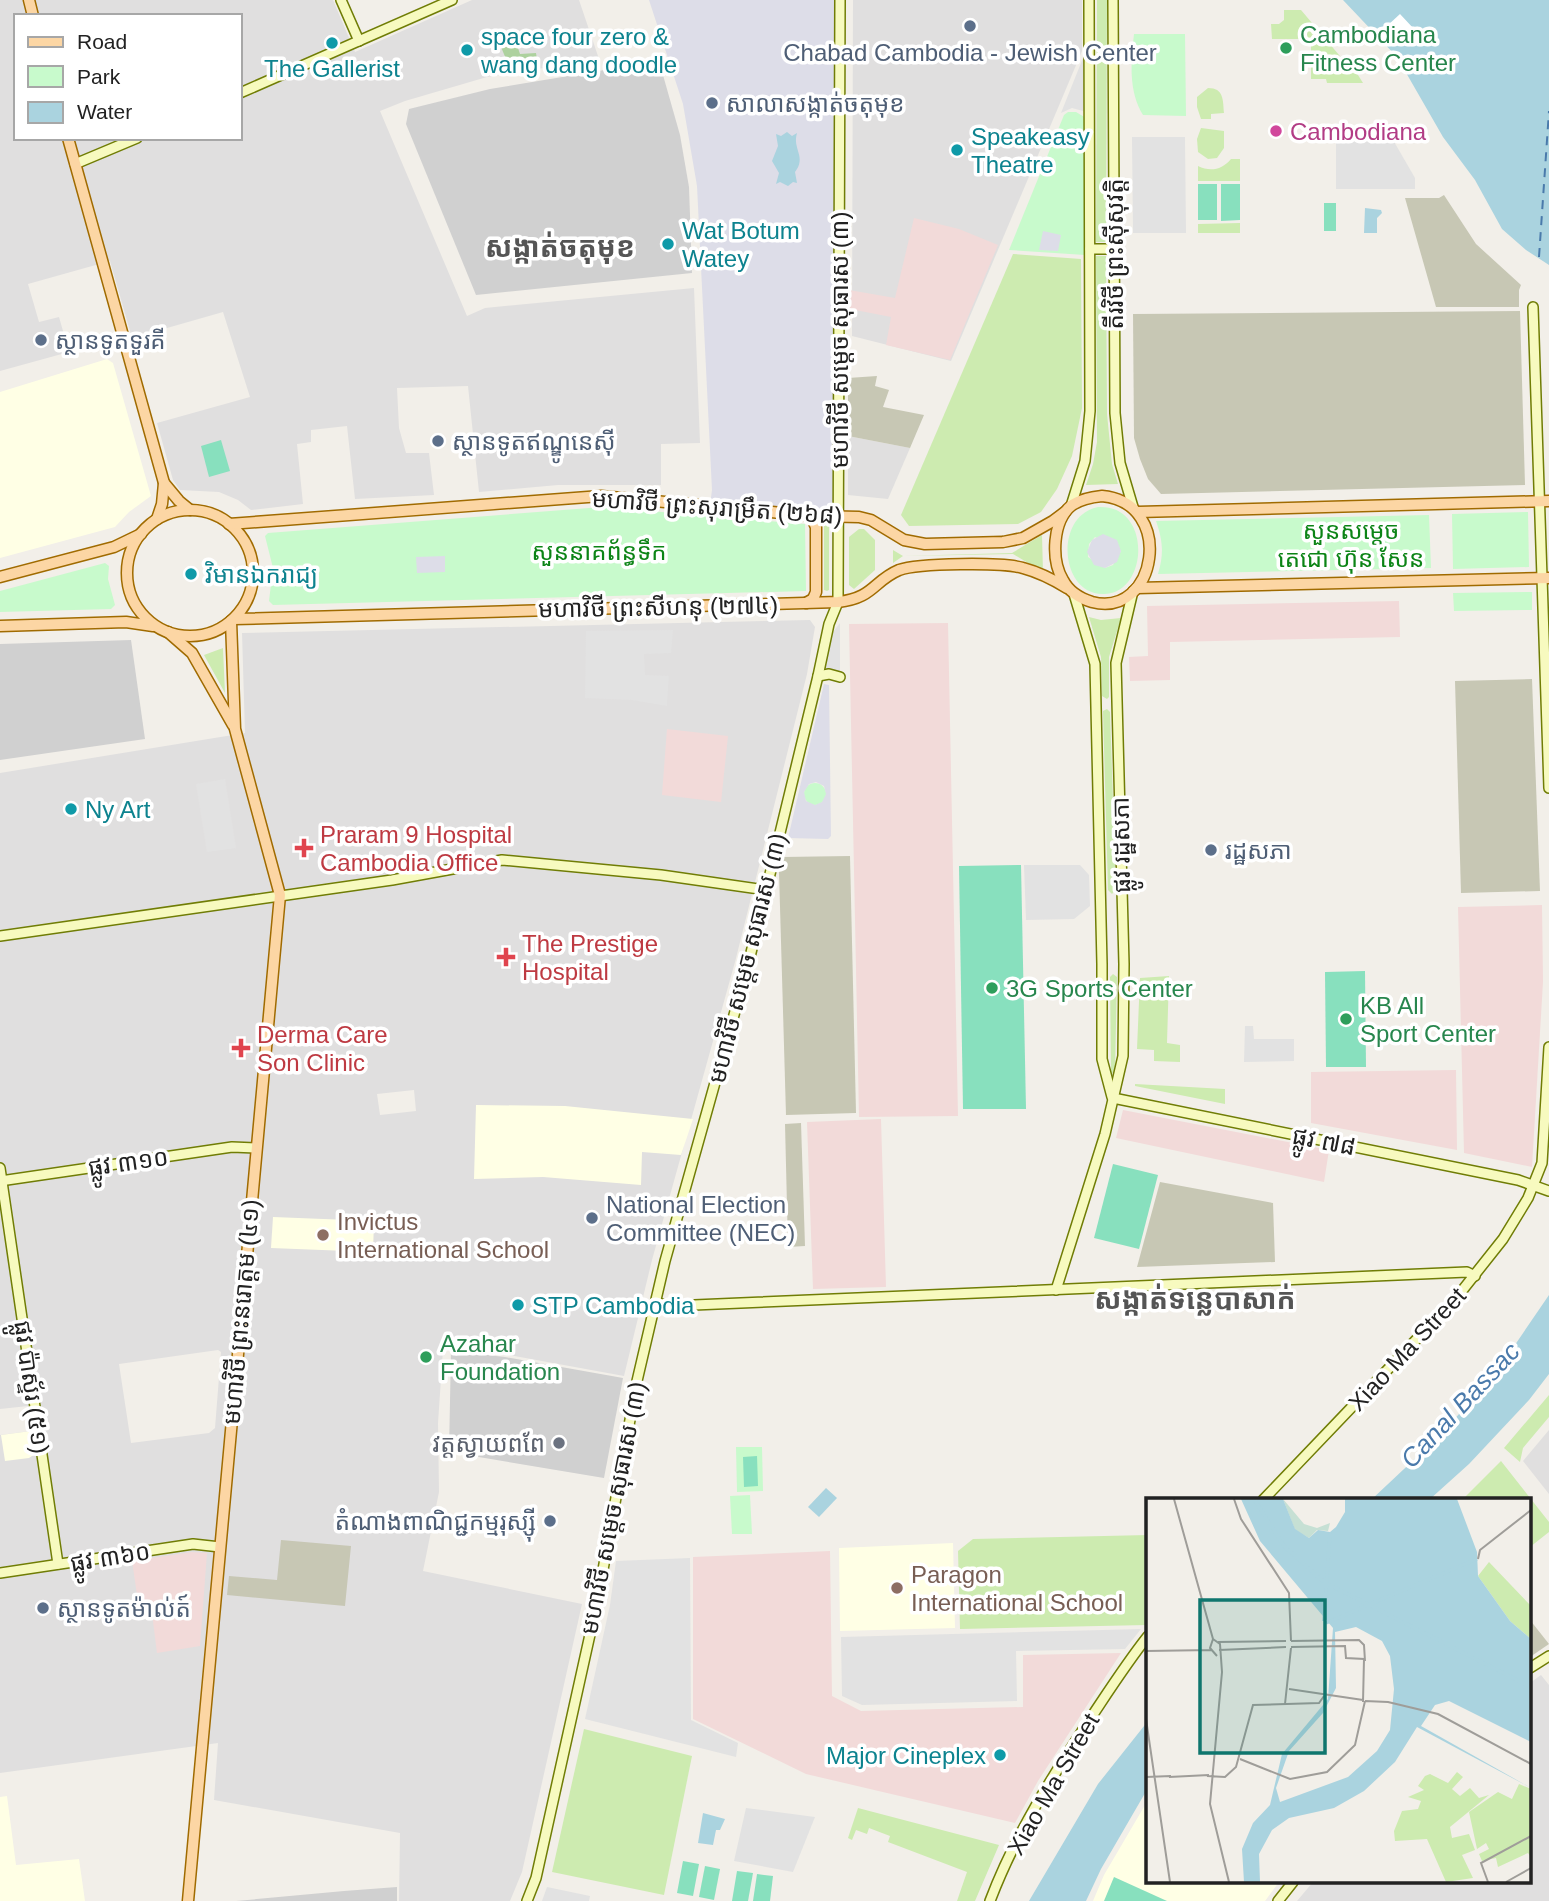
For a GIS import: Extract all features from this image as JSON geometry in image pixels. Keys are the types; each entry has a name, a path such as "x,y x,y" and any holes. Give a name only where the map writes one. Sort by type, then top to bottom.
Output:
{"main road":[{"path":"69,140 164,483 157,519"},
{"path":"0,626 126,622 153,625 168,632 192,636 209,633 232,620 241,611 251,590 253,568 249,551 229,524 211,514 190,509 179,501 164,483"},
{"name":"មហាវិថី ព្រះសុរាម្រឹត (២៦៨)","path":"229,524 601,496 871,520 904,540 925,544 1003,542 1023,538 1068,509"},
{"path":"1102,496 1113,497 1135,510 1148,531 1150,549 1146,569 1135,590 1116,602 1105,604 1083,599 1071,591 1060,576 1055,552 1057,531 1068,509 1092,497 1102,496"},
{"path":"1135,510 1544,501"},
{"path":"0,577 114,547 141,534 157,519 190,509"},
{"path":"805,604 813,599 816,592 816,527 812,518 807,515"},
{"path":"141,534 128,564 128,580 131,595 153,625"},
{"name":"មហាវិថី ព្រះសីហនុ (២៧៤)","path":"232,620 838,602 864,596 897,571 924,567 1005,564 1024,568 1071,591"},
{"path":"1135,590 1546,578"},
{"name":"មហាវិថី ព្រះនរោត្តម (៤១)","path":"188,1901 279,895 235,729 232,620"},
{"name":"មហាវិថី ព្រះនរោត្តម (៤១)","path":"168,632 192,653 235,729"}],"street":[{"path":"341,0 359,41"},
{"path":"242,92 452,0"},
{"name":"មហាវិថី សម្តេច សុធារស (៣)","path":"527,1901 536,1878 597,1603 637,1381 669,1248 748,965 818,676 828,624 838,602 840,0"},
{"name":"តីរវិថី ព្រះស៊ីសុវត្តិ","path":"1068,509 1085,461 1089,439 1089,0"},
{"name":"តីរវិថី ព្រះស៊ីសុវត្តិ","path":"1113,0 1115,413 1120,463 1135,510"},
{"path":"75,164 132,140"},
{"path":"1090,249 1114,249"},
{"path":"1533,307 1544,501 1549,788"},
{"name":"ផ្លូវ រដ្ឋសភា","path":"1056,1290 1105,1135 1123,1056 1124,964 1116,663 1135,590"},
{"name":"ផ្លូវ រដ្ឋសភា","path":"1071,591 1095,663 1102,1059 1113,1098"},
{"path":"818,676 829,674 840,677"},
{"path":"0,936 392,880 502,860 660,875 766,890"},
{"name":"Xiao Ma Street","path":"1265,1498 1475,1276 1503,1239 1535,1185 1542,1163 1549,1047"},
{"name":"ផ្លូវ ៧៨","path":"1113,1098 1535,1185"},
{"name":"ផ្លូវ ៣១០","path":"1,1181 232,1147 256,1148"},
{"name":"ផ្លូវ ប៉ាស្ទ័រ (៥១)","path":"0,1168 58,1564"},
{"path":"1535,1185 1549,1185"},
{"path":"1535,1185 1549,1191"},
{"path":"656,1303 671,1306 1467,1272 1475,1276"},
{"name":"ផ្លូវ ៣៦០","path":"0,1573 193,1544 220,1547"},
{"name":"Xiao Ma Street","path":"990,1901 1015,1844 1047,1785 1146,1639"},
{"path":"1532,1667 1549,1656"},
{"path":"1278,1901 1291,1884"}],"shaded area":[{"path":"0,0 333,0 355,52 472,0 579,0 599,59 487,77 380,111 467,316 485,308 694,288 700,443 661,444 661,485 558,485 479,492 468,386 397,388 399,428 406,453 429,453 434,495 355,499 347,426 311,430 311,442 297,444 303,504 251,510 238,500 219,492 180,490 173,480 157,423 250,397 223,312 132,338 110,261 28,284 39,322 59,317 69,352 0,371"},
{"path":"649,0 840,0 838,516 710,505 712,490 697,186 683,104"},
{"path":"853,0 1082,0 1082,51 951,361 852,336"},
{"path":"1089,43 1087,112 1072,108 1061,113"},
{"path":"659,61 680,135 689,187 692,273 476,295 406,124 409,109 490,89"},
{"path":"1336,133 1389,133 1415,178 1415,189 1336,189"},
{"path":"1132,137 1185,137 1186,233 1133,233"},
{"path":"1444,195 1476,244 1521,285 1519,307 1436,307 1405,198 1439,198"},
{"path":"914,218 959,229 998,245 950,360 886,345 891,317 845,308 849,290 895,298"},
{"path":"1043,231 1061,235 1058,251 1039,250"},
{"path":"1520,311 1525,485 1161,494 1148,479 1134,438 1133,314"},
{"path":"107,359 113,363 151,496 129,512 115,527 0,558 0,392"},
{"path":"877,376 875,386 889,390 883,407 924,415 910,448 848,436 848,378"},
{"path":"848,436 910,448 888,499 848,495"},
{"path":"1103,534 1117,540 1121,551 1117,562 1105,568 1094,565 1087,552 1092,540"},
{"path":"445,556 445,572 417,573 416,557"},
{"path":"1399,601 1400,637 1170,642 1170,680 1130,681 1129,657 1148,656 1147,606"},
{"path":"810,620 815,627 807,674 735,962 652,1260 624,1376 509,1355 443,1349 438,1423 439,1492 423,1571 582,1604 522,1872 510,1901 399,1901 400,1833 214,1800 218,1743 0,1773 0,1435 31,1431 28,1406 0,1409 0,773 245,733 242,633","holes":["414,1090 416,1111 380,1115 377,1094","218,1350 221,1352 215,1428 209,1433 131,1443 119,1364"]},
{"path":"840,623 840,677 818,676 824,644"},
{"path":"948,623 958,1116 859,1117 849,624"},
{"path":"673,630 671,653 644,654 645,675 669,676 667,706 632,700 585,698 586,631"},
{"path":"131,640 145,739 0,760 0,644"},
{"path":"1532,679 1540,891 1461,893 1455,681"},
{"path":"824,684 829,685 831,836 828,839 788,838","holes":["816,782 824,786 826,794 822,802 815,805 806,801 804,792 809,784"]},
{"path":"667,729 728,736 721,802 662,795"},
{"path":"225,779 236,848 207,852 196,784"},
{"path":"850,856 856,1113 786,1115 779,872 783,857"},
{"path":"1024,865 1080,865 1089,875 1090,906 1074,919 1026,920"},
{"path":"1542,905 1543,982 1532,1167 1464,1153 1458,907"},
{"path":"1245,1026 1253,1026 1254,1039 1294,1039 1294,1061 1244,1062"},
{"path":"1456,1070 1457,1150 1311,1123 1311,1072"},
{"path":"476,1105 565,1106 693,1119 681,1155 642,1152 641,1185 543,1177 474,1179"},
{"path":"1123,1110 1329,1150 1324,1182 1116,1138"},
{"path":"881,1119 886,1287 813,1289 807,1122"},
{"path":"801,1123 805,1246 788,1247 785,1124"},
{"path":"1160,1182 1273,1203 1275,1262 1137,1267"},
{"name":"Invictus International School","path":"273,1217 374,1221 373,1252 271,1248"},
{"path":"451,1351 505,1357 623,1378 604,1478 449,1452"},
{"path":"1549,1430 1549,1494 1523,1461"},
{"path":"31,1431 35,1454 29,1458 5,1461 1,1435"},
{"path":"281,1540 351,1546 345,1606 227,1595 229,1576 277,1580"},
{"name":"Paragon International School","path":"953,1543 955,1628 840,1631 839,1548"},
{"path":"830,1551 832,1696 861,1711 1023,1707 1023,1655 1121,1653 1038,1781 1015,1823 806,1774 693,1719 693,1557"},
{"path":"192,1552 207,1553 200,1646 157,1653 152,1613 140,1615 132,1561"},
{"path":"690,1558 691,1720 738,1743 736,1757 585,1719 610,1605 616,1561"},
{"path":"1532,1623 1549,1644 1532,1656"},
{"path":"1141,1629 1125,1649 1016,1651 1017,1701 862,1705 842,1696 841,1637"},
{"path":"1541,1675 1549,1685 1549,1901 1297,1901 1311,1884 1532,1884 1532,1682"},
{"path":"7,1796 16,1865 79,1859 85,1901 0,1901 0,1797"},
{"path":"1146,1803 1146,1884 1278,1884 1265,1901 1093,1901 1104,1875"},
{"path":"746,1808 815,1817 793,1872 734,1861"},
{"path":"397,1887 397,1901 236,1901 344,1891"},
{"path":"547,1887 590,1896 589,1901 542,1901"}],"green space":[{"path":"1097,0 1107,0 1106,242 1096,242"},
{"path":"1284,10 1301,10 1363,83 1327,83 1326,79 1311,79 1311,39 1272,39 1271,24 1279,24 1284,20"},
{"path":"1134,34 1185,34 1186,116 1143,115 1133,86"},
{"path":"516,42 520,54 536,53 538,66 511,71 501,47"},
{"path":"1208,88 1220,92 1224,113 1211,114 1211,119 1201,119 1197,97"},
{"path":"1076,112 1086,118 1085,255 1009,250 1064,115"},
{"path":"1201,128 1224,131 1224,148 1217,158 1208,159 1198,152 1197,139"},
{"path":"1231,159 1240,159 1240,181 1198,181 1198,166 1216,169"},
{"path":"1198,184 1217,184 1217,220 1198,220"},
{"path":"1221,184 1240,184 1240,220 1221,221"},
{"path":"1324,203 1336,203 1336,231 1324,231"},
{"path":"1240,223 1240,233 1198,233 1198,224"},
{"path":"1013,254 1081,259 1082,408 1072,456 1057,489 1041,512 1018,524 909,526 901,515"},
{"path":"1096,256 1106,256 1107,414 1112,464 1118,484 1086,485 1097,442"},
{"path":"221,440 230,471 209,477 201,446"},
{"name":"សួននាគព័ន្ធទឹក","path":"602,507 805,524 806,591 273,605 269,601 273,568 265,536 268,533"},
{"path":"1098,507 1116,510 1128,519 1136,533 1136,565 1130,579 1120,590 1105,594 1090,591 1079,583 1071,570 1069,539 1074,525 1084,513","holes":["1095,537 1121,551 1113,565 1105,568 1088,557 1089,544"]},
{"path":"1528,512 1529,567 1453,569 1452,514"},
{"name":"សួនសម្តេច តេជោ ហ៊ុន សែន","path":"1429,515 1431,568 1158,574 1162,548 1156,521"},
{"path":"826,524 829,525 827,591 824,590"},
{"path":"859,529 864,529 875,540 875,570 854,589 849,585 849,537"},
{"path":"1042,535 1043,572 1013,554 903,556 1012,553"},
{"path":"893,550 903,556 893,563"},
{"path":"105,563 109,566 108,579 115,605 111,609 0,612 0,591"},
{"path":"1532,592 1532,610 1454,611 1453,593"},
{"path":"1089,617 1101,620 1121,618 1109,657 1107,699 1102,696 1101,657"},
{"path":"223,649 225,693 204,655"},
{"path":"1107,709 1110,712 1116,889 1112,894 1108,890 1103,711"},
{"path":"811,783 819,783 826,790 826,798 819,805 811,805 804,798 804,790"},
{"name":"3G Sports Center","path":"1021,865 1026,1109 963,1109 959,866"},
{"name":"KB All Sport Center","path":"1365,971 1366,1067 1326,1067 1325,972"},
{"path":"1113,974 1117,977 1115,1072 1111,1074 1110,977"},
{"path":"1169,976 1167,1043 1180,1045 1180,1062 1154,1061 1154,1050 1137,1049 1140,978"},
{"path":"1135,1086 1225,1089 1225,1104"},
{"path":"1113,1164 1158,1175 1139,1249 1094,1238"},
{"path":"1549,1395 1549,1417 1523,1448 1520,1462 1504,1448"},
{"path":"736,1447 762,1447 763,1491 737,1492"},
{"path":"757,1456 758,1486 744,1487 743,1457"},
{"path":"1501,1461 1530,1498 1464,1498"},
{"path":"750,1495 752,1534 732,1534 730,1496"},
{"path":"1532,1500 1549,1522 1549,1532 1532,1545"},
{"path":"1146,1535 1146,1625 960,1629 958,1551 973,1539"},
{"path":"584,1729 692,1756 664,1895 552,1872"},
{"path":"858,1808 999,1845 975,1901 957,1901 967,1872 888,1842 890,1836 869,1828 867,1834 856,1830 852,1840 848,1838"},
{"path":"683,1861 699,1864 693,1896 677,1893"},
{"path":"705,1866 720,1869 714,1900 699,1897"},
{"path":"737,1871 753,1873 748,1901 732,1901"},
{"path":"757,1874 773,1876 770,1901 753,1901"},
{"path":"1114,1877 1167,1901 1104,1901"}],"water":[{"path":"1343,0 1549,0 1549,265 1502,229 1475,180 1443,137 1397,57"},
{"path":"787,132 792,136 797,133 796,144 800,157 795,172 797,183 793,182 788,186 780,182 776,184 779,173 772,161 778,146 776,134 781,136"},
{"path":"1365,208 1381,210 1382,213 1377,218 1377,233 1364,233"},
{"path":"1549,1295 1549,1374 1529,1400 1469,1464 1431,1498 1373,1498 1437,1438 1493,1377"},
{"path":"826,1488 837,1498 819,1517 808,1507"},
{"path":"1146,1724 1146,1791 1101,1869 1086,1901 1029,1901 1098,1784"},
{"path":"703,1813 725,1819 720,1830 716,1830 713,1845 698,1843"}],"pier":[{"path":"1400,14 1414,29 1400,41 1394,34 1385,42 1383,40 1392,32 1387,26"}],"ferry route":[{"path":"1539,257 1549,111"}],"place":[{"name":"Chabad Cambodia - Jewish Center","path":"970,26"},
{"name":"The Gallerist","path":"332,43"},
{"name":"Cambodiana Fitness Center","path":"1286,48"},
{"name":"space four zero & wang dang doodle","path":"467,50"},
{"name":"សាលាសង្កាត់ចតុមុខ","path":"712,103"},
{"name":"Cambodiana","path":"1276,131"},
{"name":"Speakeasy Theatre","path":"957,150"},
{"name":"Wat Botum Watey","path":"668,244"},
{"name":"ស្ថានទូតទួរគី","path":"41,340"},
{"name":"ស្ថានទូតឥណ្ឌូនេស៊ី","path":"438,441"},
{"name":"វិមានឯករាជ្យ","path":"191,574"},
{"name":"Ny Art","path":"71,809"},
{"name":"Praram 9 Hospital Cambodia Office","path":"304,848"},
{"name":"រដ្ឋសភា","path":"1211,850"},
{"name":"The Prestige Hospital","path":"506,957"},
{"name":"3G Sports Center","path":"992,988"},
{"name":"KB All Sport Center","path":"1346,1019"},
{"name":"Derma Care Son Clinic","path":"241,1048"},
{"name":"National Election Committee (NEC)","path":"592,1218"},
{"name":"Invictus International School","path":"323,1235"},
{"name":"STP Cambodia","path":"518,1305"},
{"name":"Azahar Foundation","path":"426,1357"},
{"name":"វត្តស្វាយពពែ","path":"559,1443"},
{"name":"តំណាងពាណិជ្ជកម្មរុស្ស៊ី","path":"550,1521"},
{"name":"Paragon International School","path":"897,1588"},
{"name":"ស្ថានទូតម៉ាល់ត៍","path":"43,1608"},
{"name":"Major Cineplex","path":"1000,1755"}],"district":[{"name":"សង្កាត់ចតុមុខ","path":"560,247"},
{"name":"សង្កាត់ទន្លេបាសាក់","path":"1195,1299"}],"water label":[{"name":"Canal Bassac","path":"1460,1405"}]}
